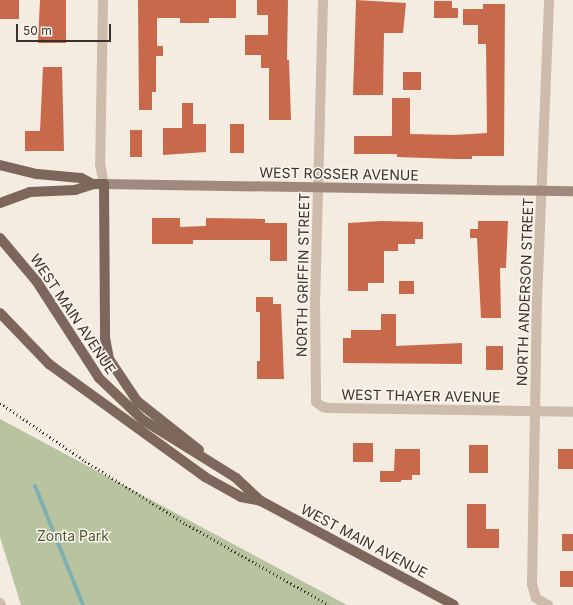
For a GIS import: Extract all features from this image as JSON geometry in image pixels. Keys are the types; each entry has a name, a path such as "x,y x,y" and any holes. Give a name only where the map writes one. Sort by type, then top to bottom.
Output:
{"main road":[{"path":"0,165 37,174 81,178 93,184"},
{"path":"0,202 30,192 75,190 93,184 104,184 105,338 109,359 137,401 197,448 218,468"},
{"name":"WEST MAIN AVENUE","path":"0,238 37,282 91,368 108,389 153,427 246,486 261,501 329,540 454,605"},
{"name":"WEST MAIN AVENUE","path":"0,313 49,364 205,476 241,497 261,501"}],"street":[{"path":"103,0 100,164 104,184"},
{"name":"NORTH GRIFFIN STREET","path":"318,405 314,391 323,0"},
{"name":"NORTH ANDERSON STREET","path":"548,605 536,598 532,584 542,191 549,0"},
{"name":"WEST ROSSER AVENUE","path":"104,184 573,191"},
{"name":"WEST THAYER AVENUE","path":"318,405 336,408 573,412"}],"green space":[{"name":"Zonta Park","path":"0,419 347,605 21,605 0,537"}],"building":[{"path":"0,0 19,0 19,19 0,19"},
{"path":"40,0 66,0 66,43 38,43"},
{"path":"138,0 236,0 236,18 209,18 209,23 180,23 180,18 157,18 157,46 163,46 163,56 156,56 156,92 152,92 152,110 139,110"},
{"path":"257,0 288,0 287,60 289,60 291,120 269,120 269,68 261,68 261,55 245,55 245,35 268,35 268,15 257,15"},
{"path":"356,0 406,3 403,33 384,33 383,95 353,95"},
{"path":"434,1 452,1 452,8 458,8 458,18 434,18"},
{"path":"483,4 505,4 504,156 472,156 472,159 455,159 397,157 397,154 354,154 354,136 392,136 392,98 410,98 410,134 455,135 487,133 486,44 478,44 478,25 463,25 463,9 483,9"},
{"path":"43,67 62,67 64,151 25,151 25,131 40,131"},
{"path":"403,72 421,72 421,90 403,90"},
{"path":"182,103 193,103 193,124 206,124 206,152 163,155 163,128 182,128"},
{"path":"230,124 244,124 244,153 230,153"},
{"path":"130,130 142,130 142,157 130,157"},
{"path":"152,218 180,218 180,227 206,226 206,218 265,219 265,223 287,223 287,261 270,261 270,240 193,240 193,244 152,244"},
{"path":"381,221 423,222 423,239 415,239 415,244 398,244 398,251 384,251 384,283 368,283 368,291 348,291 348,223"},
{"path":"478,221 508,221 506,268 500,268 501,318 481,318 477,238 470,238 470,229 478,229"},
{"path":"399,281 414,281 414,294 399,294"},
{"path":"256,297 273,297 273,304 281,304 284,379 257,379 257,361 260,361 260,312 256,312"},
{"path":"381,314 396,314 396,346 462,343 462,364 343,363 343,338 351,338 351,330 381,330"},
{"path":"486,346 503,346 503,370 486,370"},
{"path":"353,443 373,443 373,462 353,462"},
{"path":"469,445 488,445 488,473 469,473"},
{"path":"395,449 420,449 420,475 412,475 412,480 401,480 401,482 380,482 380,471 394,471"},
{"path":"558,449 573,449 573,469 558,469"},
{"path":"467,504 486,504 486,529 499,529 499,548 467,548"},
{"path":"562,534 573,534 573,551 562,551"},
{"path":"560,571 573,571 573,587 560,587"}],"waterway":[{"path":"35,486 83,605"}],"railway":[{"path":"0,403 85,461 186,524 329,605"}]}
